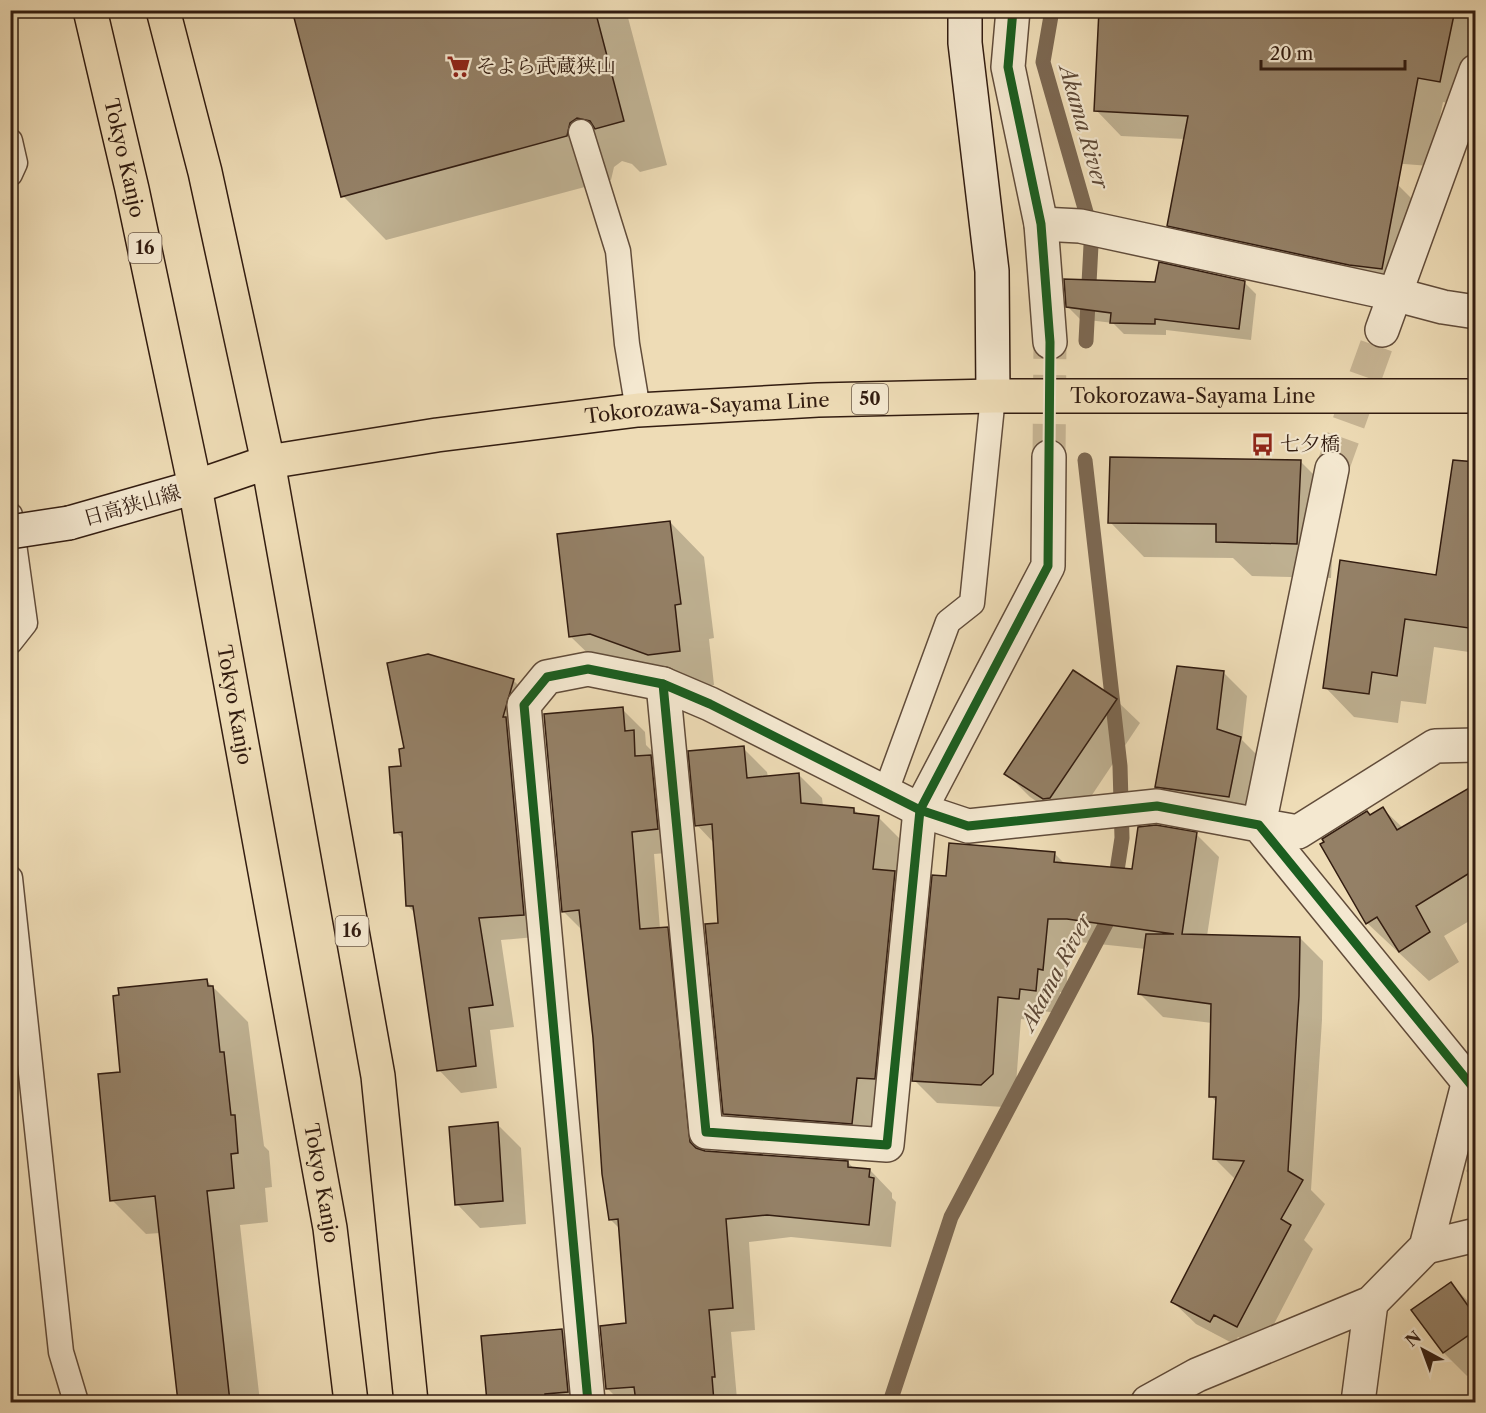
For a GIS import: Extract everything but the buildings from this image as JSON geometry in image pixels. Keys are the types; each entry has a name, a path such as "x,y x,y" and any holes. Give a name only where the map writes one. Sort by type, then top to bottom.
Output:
{"main road":[{"name":"Tokyo Kanjo","path":"90,10 132,189 195,487 330,1228 351,1402"},
{"name":"16","path":"163,10 205,172 268,462 378,1076 411,1402"},
{"name":"Tokorozawa-Sayama Line","path":"268,462 437,435 638,410 818,400 993,396 1476,396"},
{"name":"50","path":"195,487 268,462"}],"street":[{"path":"964,10 965,43 992,272 993,396"},
{"path":"1013,10 1008,67 1041,224 1050,342"},
{"path":"1382,330 1476,71"},
{"path":"1041,224 1080,226 1394,294 1443,307 1476,312"},
{"path":"663,684 706,1132 887,1145 920,810 1048,566 1049,457"},
{"path":"1259,825 1332,469"},
{"name":"日高狭山線","path":"10,532 69,523 195,487"},
{"path":"588,1402 525,705 547,677 588,669 663,684 710,704 920,810 968,826 1157,806 1298,832 1434,746 1476,746"},
{"path":"1148,1402 1197,1375 1371,1303 1426,1247 1472,1088 1259,825"},
{"path":"1426,1247 1476,1235"},
{"path":"1358,1402 1371,1303"}],"lane":[{"path":"581,132 618,252 627,344 638,410"},
{"path":"10,141 15,163 10,174"},
{"path":"886,791 948,622 972,603 993,396"},
{"path":"10,515 25,622 10,642"},
{"path":"10,878 61,1352 76,1402"}],"waterway":[{"name":"Akama River","path":"1052,10 1043,62 1088,219"},
{"name":"Akama River","path":"1086,341 1091,245"},
{"name":"Akama River","path":"890,1402 951,1217 1110,916 1122,838 1120,766 1085,460"}],"tunnel":[{"path":"1332,469 1382,330"},
{"path":"1049,457 1050,342"}],"cycle path":[{"path":"663,684 706,1132 887,1145 920,810 1048,566 1050,342 1041,224 1008,67 1013,10"},
{"path":"588,1402 524,705 547,677 588,669 663,684 710,704 920,810 968,826 1157,806 1259,825 1476,1091"}],"place":[{"name":"そよら武蔵狭山","path":"458,66"},
{"name":"七夕橋","path":"1262,444"}]}
